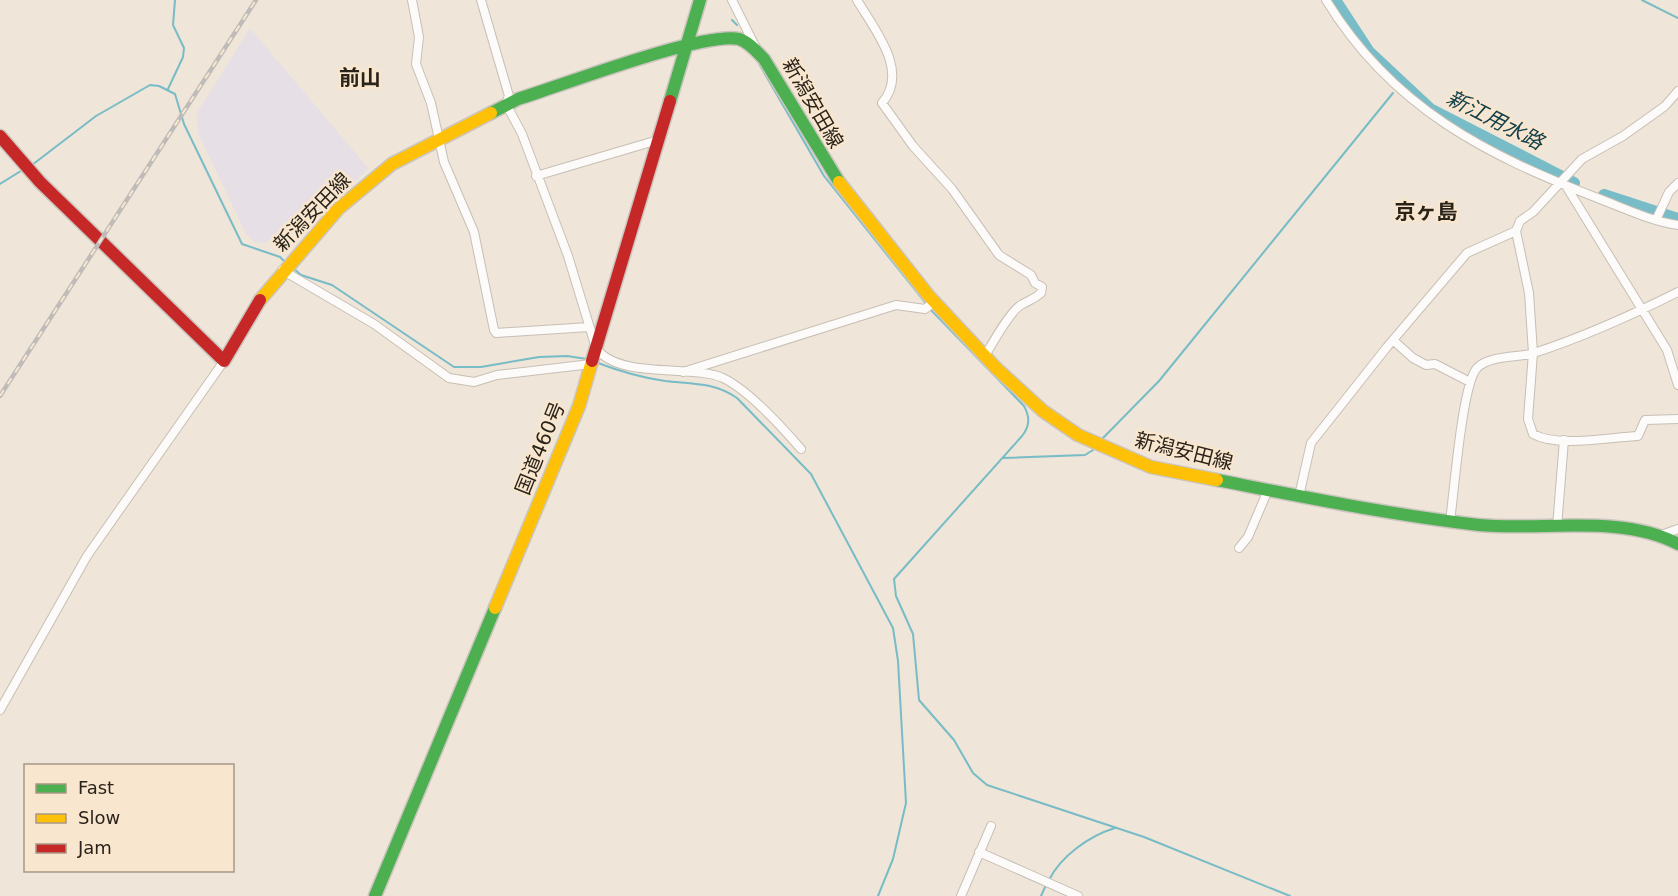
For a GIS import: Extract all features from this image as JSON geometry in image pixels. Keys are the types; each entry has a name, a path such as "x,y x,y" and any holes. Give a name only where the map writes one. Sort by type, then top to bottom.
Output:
{"main road":[{"name":"国道460号","path":"375,896 579,406 700,0"},
{"name":"新潟安田線","path":"224,361 282,270 366,183 392,164 507,104 543,90 698,42 728,38 749,44 757,50 831,172 934,302 985,356 1043,411 1077,435 1151,467 1389,513 1450,521 1630,529 1661,535 1678,544"},
{"path":"0,136 31,173 224,361"}],"street":[{"path":"412,0 419,37 416,64 431,103 444,162 474,232 494,330 496,333 589,327"},
{"path":"481,0 508,96 507,104 522,134 568,256 589,327 594,356"},
{"path":"732,0 757,50"},
{"path":"857,0 891,60 892,79 889,95 882,103 943,183 952,189 999,255 1031,274 1035,283 1042,287 1041,293 1030,302 1022,304 1014,313 985,356"},
{"path":"1326,0 1367,58 1420,108 1494,151 1678,225"},
{"path":"1678,91 1665,106 1623,136 1582,159 1564,181 1520,221 1516,231 1529,293 1533,353 1528,419 1533,434 1540,438 1564,440 1638,436 1645,420 1678,419"},
{"path":"537,176 658,140"},
{"path":"1564,181 1667,350 1678,385"},
{"path":"1657,216 1669,192 1678,183"},
{"path":"1299,496 1311,443 1394,341 1467,253 1516,231"},
{"path":"282,270 374,324 449,378 474,382 600,353 623,363 721,377 738,387 801,449"},
{"path":"1450,521 1470,382 1476,369 1485,363 1533,353 1642,310 1678,292"},
{"path":"681,373 896,305 925,309 934,302"},
{"path":"1394,341 1413,358 1426,365 1435,364 1470,382"},
{"path":"0,710 87,556 224,361"},
{"path":"1557,527 1564,440"},
{"path":"1239,548 1248,537 1268,490"},
{"path":"1661,535 1678,529"},
{"path":"961,896 991,826"},
{"path":"979,852 1078,896"}],"shaded area":[{"path":"250,28 369,169 332,200 298,237 282,228 266,243 254,242 246,234 198,133 197,113"}],"waterway":[{"path":"168,89 183,57 184,48 173,25 175,0"},
{"name":"新江用水路","path":"1335,0 1369,52 1430,109 1574,183"},
{"path":"1642,0 1678,18"},
{"path":"732,20 737,25"},
{"path":"758,62 824,176 932,311 1024,406 1027,414 1028,425 1022,436 894,579 896,596 913,634 919,700 954,740 973,773 987,785 1144,837 1290,896"},
{"path":"32,165 96,116 150,85 159,86 175,94 184,124 242,244 280,257 286,263"},
{"path":"1102,439 1159,381 1393,93"},
{"path":"0,184 24,169"},
{"name":"新江用水路","path":"1604,195 1678,219"},
{"path":"293,268 301,275 332,285 454,367 481,367 539,357 567,356 587,359"},
{"path":"598,363 648,378 711,386 737,398 811,474 893,628 898,661 906,803 893,859 878,896"},
{"path":"1003,458 1085,455 1093,450"},
{"path":"1049,880 1068,855 1095,836 1115,828"},
{"path":"1041,896 1046,885"}],"railway":[{"path":"0,396 256,0"}],"traffic: fast":[{"path":"670,101 700,0"},
{"path":"491,113 518,99 665,51 696,43 739,39 764,59 839,182"},
{"path":"1217,480 1446,521 1503,526 1607,526 1656,535 1678,544"},
{"path":"375,896 495,608"}],"traffic: slow":[{"path":"260,300 338,209 392,164 491,113"},
{"path":"839,182 928,295 996,368 1043,411 1078,435 1151,467 1217,480"},
{"path":"495,608 579,406 592,361"}],"traffic: jam":[{"path":"592,361 670,101"},
{"path":"0,136 40,182 224,361 260,300"}],"district":[{"name":"前山","path":"360,78"},
{"name":"京ヶ島","path":"1426,212"}]}
